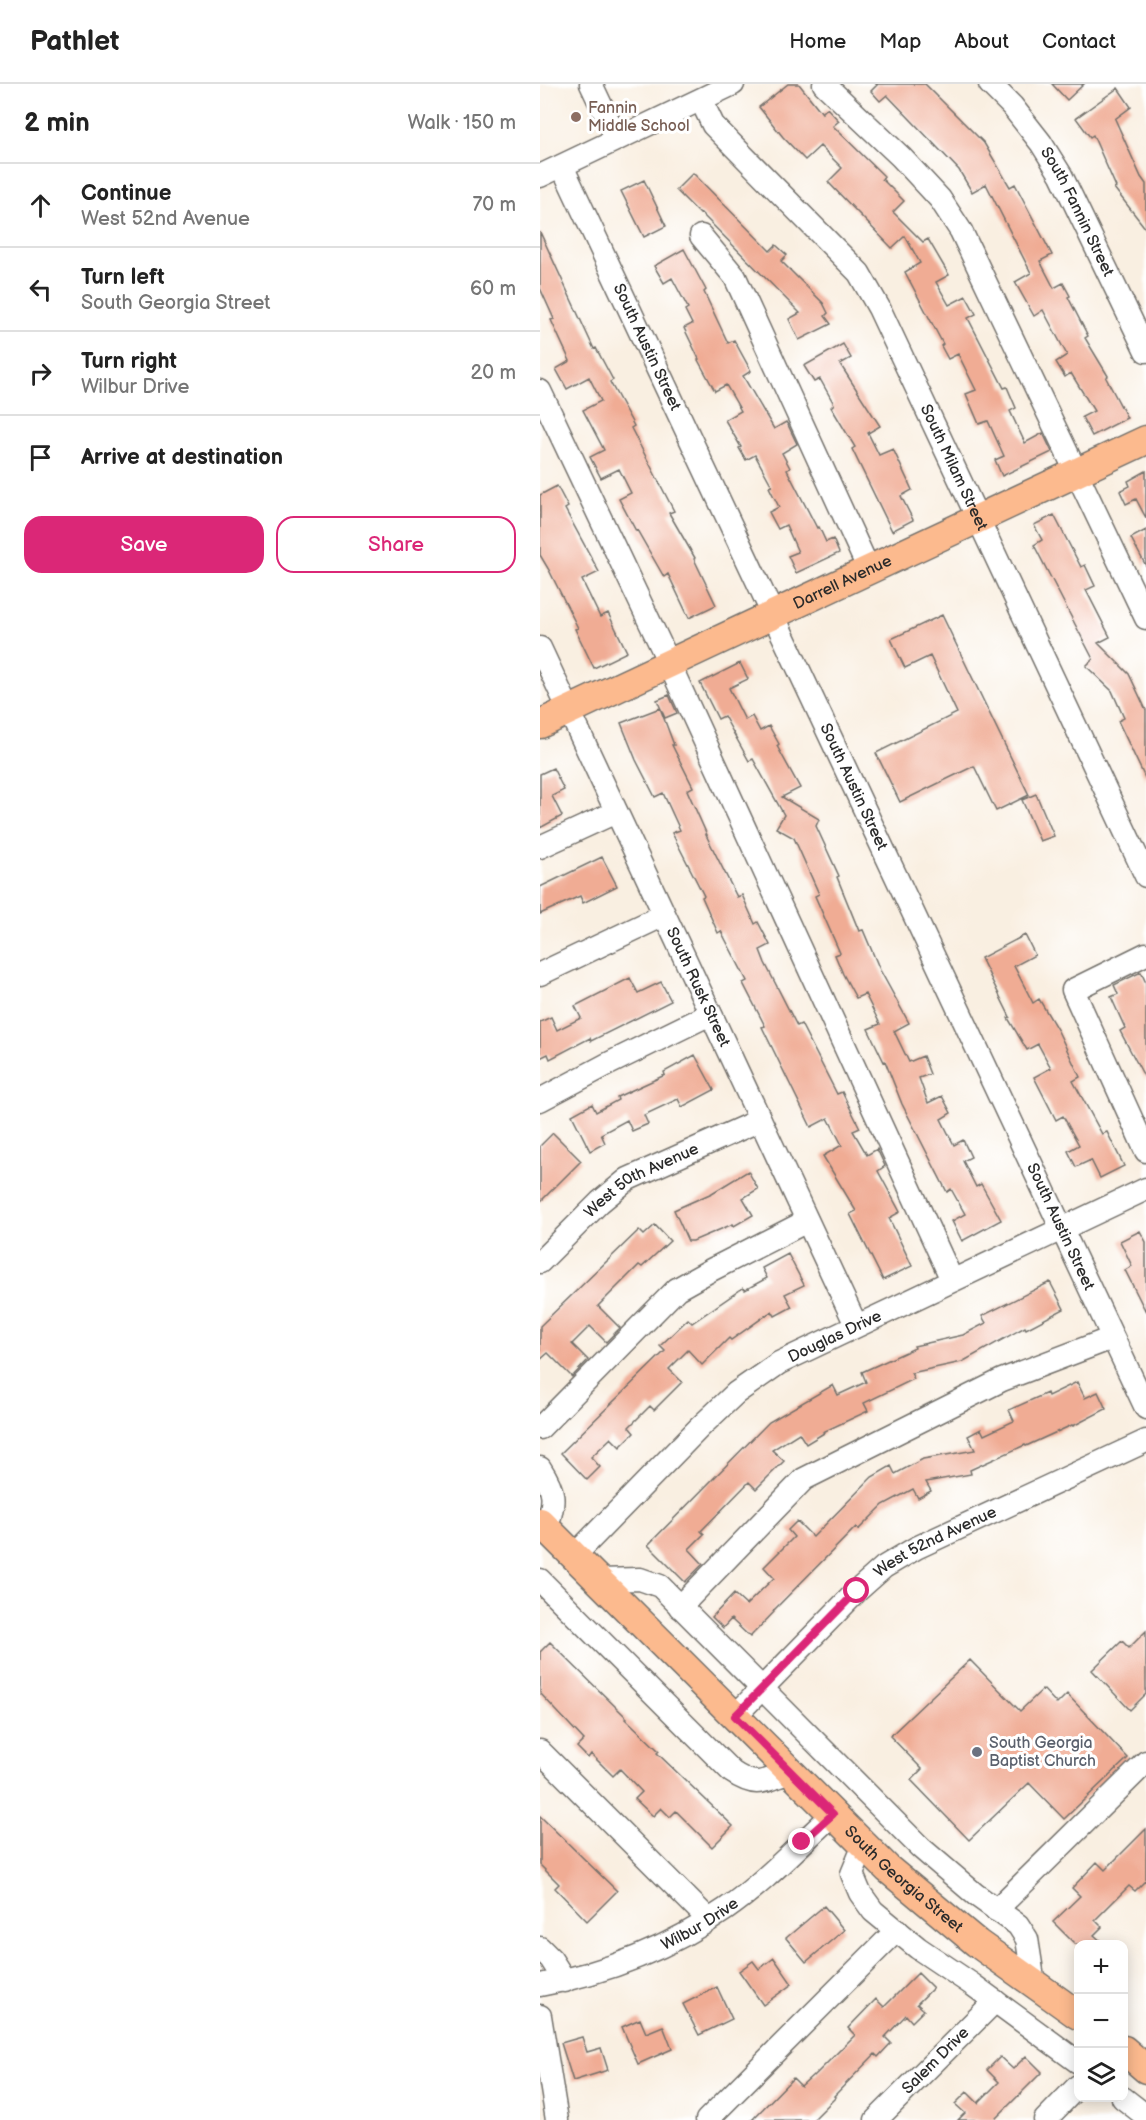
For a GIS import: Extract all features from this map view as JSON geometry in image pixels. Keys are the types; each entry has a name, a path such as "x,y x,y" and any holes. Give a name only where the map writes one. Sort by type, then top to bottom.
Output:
{"main road":[{"name":"Darrell Avenue","path":"540,724 1146,440"},
{"name":"South Georgia Street","path":"544,1526 888,1869 977,1943 1074,2012"},
{"path":"1128,2053 1146,2069"}],"street":[{"path":"591,84 617,139"},
{"path":"540,176 733,84"},
{"path":"824,84 901,157 940,199 961,231 1146,618"},
{"name":"South Fannin Street","path":"990,84 1012,106 1041,143 1061,175 1146,351"},
{"name":"South Milam Street","path":"700,100 713,125 860,273 879,308 976,519 1146,876"},
{"name":"South Austin Street","path":"562,166 1146,1408"},
{"path":"701,236 735,277 868,570"},
{"path":"540,391 669,663 952,1280"},
{"name":"South Rusk Street","path":"540,648 856,1325"},
{"path":"540,848 616,812"},
{"path":"540,974 663,915"},
{"path":"1146,954 1073,990 1146,1150"},
{"path":"540,1100 710,1014"},
{"name":"West 50th Avenue","path":"540,1262 600,1202 628,1179 760,1120"},
{"name":"Douglas Drive","path":"574,1556 736,1393 779,1363 1146,1189"},
{"path":"540,1428 677,1289 807,1221"},
{"path":"680,1607 804,1479 1002,1380 1112,1338"},
{"name":"West 52nd Avenue","path":"735,1716 857,1591 884,1567 916,1548 1146,1441"},
{"path":"540,1468 550,1484 554,1500 544,1526"},
{"path":"598,1580 640,1579 660,1586 761,1690 921,1848 976,1895 1018,1925 1027,1939 1034,1983"},
{"path":"540,1580 732,1772 746,1781 757,1783 790,1772"},
{"path":"540,1751 709,1920"},
{"path":"996,1910 1146,1762"},
{"name":"Wilbur Drive","path":"540,1985 565,1981 646,1953 689,1932 728,1908 779,1866 833,1814"},
{"path":"864,1845 852,1874 860,1893 873,1911 1074,2059"},
{"path":"707,2120 897,1930"},
{"path":"540,1948 551,1959 565,1981"},
{"name":"Salem Drive","path":"876,2120 995,2001"},
{"path":"540,2016 557,2120"},
{"path":"1045,2120 1074,2090"},
{"path":"1128,2101 1146,2116"}],"building":[{"path":"788,84 799,84 822,113 827,108 839,121 833,126 884,176 882,179 904,201 893,212 923,242 928,239 949,275 936,282 949,305 966,296 976,314 968,318 1004,388 1007,387 1016,408 1010,411 1025,443 1043,433 1052,452 1002,476 995,460 1004,456 988,421 979,424 966,394 976,390 958,354 948,359 941,346 943,344 905,272 920,263 905,236 892,248 828,182 842,168 820,146 805,160 759,107"},
{"path":"876,84 925,84 984,143 1010,187 1015,184 1052,255 1040,261 1054,288 1063,283 1088,336 1085,338 1108,376 1106,378 1127,418 1092,436 1082,417 1094,411 1071,373 1065,377 1056,362 1067,355 1043,310 1034,316 1015,282 1031,273 986,184 972,192 959,170 887,95 880,101 871,91"},
{"path":"1052,84 1084,84 1067,100"},
{"path":"1118,88 1131,107 1115,119 1146,184 1146,229 1114,188 1116,187 1093,135 1090,137 1076,118"},
{"path":"693,173 770,251 776,245 787,255 781,261 823,303 828,313 825,316 831,324 799,340 789,319 800,313 676,190"},
{"path":"644,180 666,226 644,237 621,191"},
{"path":"540,232 594,349 596,348 613,380 610,382 634,426 631,428 674,511 669,513 695,558 716,605 689,618 668,574 664,577 619,499 631,493 619,469 601,478 590,457 604,450 583,410 601,401 589,377 567,389 556,369 570,361 551,320 554,319 540,288"},
{"path":"684,249 706,290 704,292 728,343 734,340 751,371 743,376 774,429 786,422 788,425 797,444 782,453 790,468 787,470 817,528 819,527 826,542 833,539 839,553 796,573 788,556 798,552 786,525 778,529 769,512 779,507 769,487 772,486 755,455 746,460 725,420 741,411 726,385 715,391 684,328 692,324 685,310 688,308 672,278 664,283 654,266"},
{"path":"843,344 851,358 840,364 880,426 868,433 879,455 893,449 912,490 901,496 913,520 892,531 852,449 855,447 831,407 834,404 820,379 814,382 804,366"},
{"path":"1146,471 1146,518 1136,499 1126,504 1120,491 1130,486 1128,481"},
{"path":"557,486 568,507 565,509 599,572 582,580 600,617 608,613 627,652 594,668 575,629 578,628 540,555 540,495"},
{"path":"1054,515 1081,567 1085,565 1095,586 1086,590 1110,637 1098,643 1129,674 1146,710 1146,780 1118,721 1124,718 1112,691 1086,666 1093,659 1034,545 1042,540 1034,525"},
{"path":"1146,530 1146,566 1131,538"},
{"path":"942,615 1029,795 996,811 974,766 900,802 876,753 957,713 930,656 905,668 891,639"},
{"path":"740,663 748,679 729,688 745,720 752,716 760,731 769,726 779,744 777,746 800,788 782,797 819,819 816,826 839,876 837,877 859,931 863,930 880,970 909,1023 894,1031 909,1062 923,1056 930,1074 919,1078 928,1103 942,1096 951,1113 941,1119 954,1145 963,1140 971,1157 963,1161 976,1187 981,1184 1001,1220 962,1241 952,1221 965,1214 951,1189 947,1192 902,1104 885,1061 868,1029 880,1024 865,994 856,998 843,974 835,955 840,953 815,896 819,894 794,838 776,828 784,815 753,759 749,761 724,716 718,719 700,683"},
{"path":"669,695 677,713 665,718 657,700"},
{"path":"660,708 674,745 672,745 693,787 687,790 706,835 737,897 742,895 755,924 758,922 770,945 760,950 765,963 797,1026 801,1024 837,1094 842,1092 860,1128 853,1131 867,1155 877,1149 885,1166 878,1171 900,1212 889,1218 912,1266 883,1280 850,1214 856,1211 823,1156 842,1145 828,1118 811,1127 762,1027 765,1026 743,983 747,981 721,931 718,933 702,897 704,896 672,833 680,830 663,793 655,797 636,760 621,723"},
{"path":"553,768 564,790 552,796 562,816 540,828 540,774"},
{"path":"1036,794 1054,836 1040,841 1022,800"},
{"path":"602,857 617,886 583,903 580,896 540,914 540,887"},
{"path":"1025,935 1035,955 1014,966 1033,1003 1039,999 1058,1031 1080,1077 1073,1081 1102,1134 1107,1132 1124,1166 1100,1178 1091,1160 1076,1167 1068,1151 1079,1145 1063,1116 1056,1120 1034,1077 1051,1068 1038,1044 1027,1050 1008,1018 1010,1017 981,958"},
{"path":"1141,972 1146,983 1146,1080 1120,1031 1125,1028 1111,997 1118,994 1114,985"},
{"path":"630,978 638,993 661,982 671,1001 550,1059 548,1054 540,1058 540,1022 551,1017 557,1030 581,1018 575,1006"},
{"path":"695,1055 714,1090 682,1107 678,1099 644,1115 648,1124 632,1131 627,1120 601,1134 605,1143 590,1151 572,1115 592,1104 596,1112 618,1100 617,1097 665,1075 664,1072"},
{"path":"553,1133 581,1161 540,1202 540,1146"},
{"path":"748,1171 758,1189 743,1198 753,1215 734,1226 733,1224 688,1241 674,1210 712,1193"},
{"path":"655,1225 670,1241 642,1267 639,1265 598,1306 620,1328 606,1342 590,1326 572,1344 588,1360 572,1377 548,1353 540,1360 540,1326 639,1230 644,1235"},
{"path":"1140,1231 1146,1242 1146,1312 1125,1270 1132,1266 1120,1241"},
{"path":"788,1254 804,1285 785,1294 792,1307 775,1316 772,1311 731,1340 729,1338 702,1365 688,1350 669,1369 682,1382 654,1410 650,1406 629,1427 634,1433 620,1447 611,1438 591,1457 600,1467 587,1480 561,1453 665,1351 660,1346 688,1319 692,1323 743,1288 745,1290 767,1278 762,1268"},
{"path":"1050,1282 1064,1309 1026,1329 1025,1327 962,1362 911,1373 914,1379 864,1403 868,1411 823,1432 806,1444 799,1433 772,1450 784,1461 756,1489 749,1482 701,1531 704,1534 689,1549 703,1564 685,1582 648,1545 769,1422 833,1385 838,1395 866,1382 862,1372 915,1348 914,1346 963,1335 986,1323 982,1316"},
{"path":"1077,1382 1085,1398 1098,1392 1106,1409 1073,1426 970,1470 971,1474 926,1482 931,1491 918,1498 913,1489 883,1505 858,1530 856,1527 750,1637 731,1619 723,1628 712,1617 734,1594 746,1605 774,1578 764,1567 794,1537 788,1530 797,1521 813,1537 872,1477 891,1466 895,1474 923,1459 975,1450 968,1436 981,1429 984,1435 1014,1421 1009,1410 1047,1393 1048,1396"},
{"path":"1146,1631 1146,1694 1130,1710 1092,1670 1122,1641 1129,1648"},
{"path":"550,1642 659,1751 657,1753 733,1826 712,1847 676,1811 670,1817 661,1808 653,1816 635,1799 642,1792 620,1769 613,1776 591,1754 588,1758 577,1747 584,1740 540,1693 540,1652"},
{"path":"970,1660 1020,1711 1043,1689 1057,1704 1067,1694 1128,1758 1064,1819 1029,1783 969,1840 911,1780 922,1769 890,1736"},
{"path":"540,1816 617,1891 587,1921 555,1888 559,1884 540,1865"},
{"path":"1146,1829 1146,1880 1135,1891 1129,1886 1095,1920 1102,1927 1094,1935 1100,1940 1074,1940 1074,1943 1053,1922 1080,1896 1072,1888 1097,1862 1105,1870"},
{"path":"824,1906 844,1930 806,1962 786,1938"},
{"path":"774,1958 792,1984 763,2005 739,1971 753,1961 759,1969"},
{"path":"918,1973 933,1988 917,2004 924,2010 912,2022 906,2015 885,2037 891,2043 878,2057 875,2054 813,2120 752,2120 793,2078 801,2086 814,2076 855,2035 848,2028 876,1999 884,2007"},
{"path":"717,1987 732,2019 699,2035 683,2004"},
{"path":"640,2019 646,2033 663,2026 672,2049 638,2064 622,2027"},
{"path":"582,2037 587,2052 601,2048 608,2070 573,2081 561,2043"},
{"path":"1026,2056 1042,2072 994,2120 958,2120 965,2113 955,2104 967,2092 978,2103 999,2082 987,2070 1000,2057 1013,2069"}],"place":[{"name":"Fannin Middle School","path":"576,117"},
{"name":"South Georgia Baptist Church","path":"977,1752"}],"route":[{"path":"802,1842 833,1814 735,1716 857,1591"}]}
